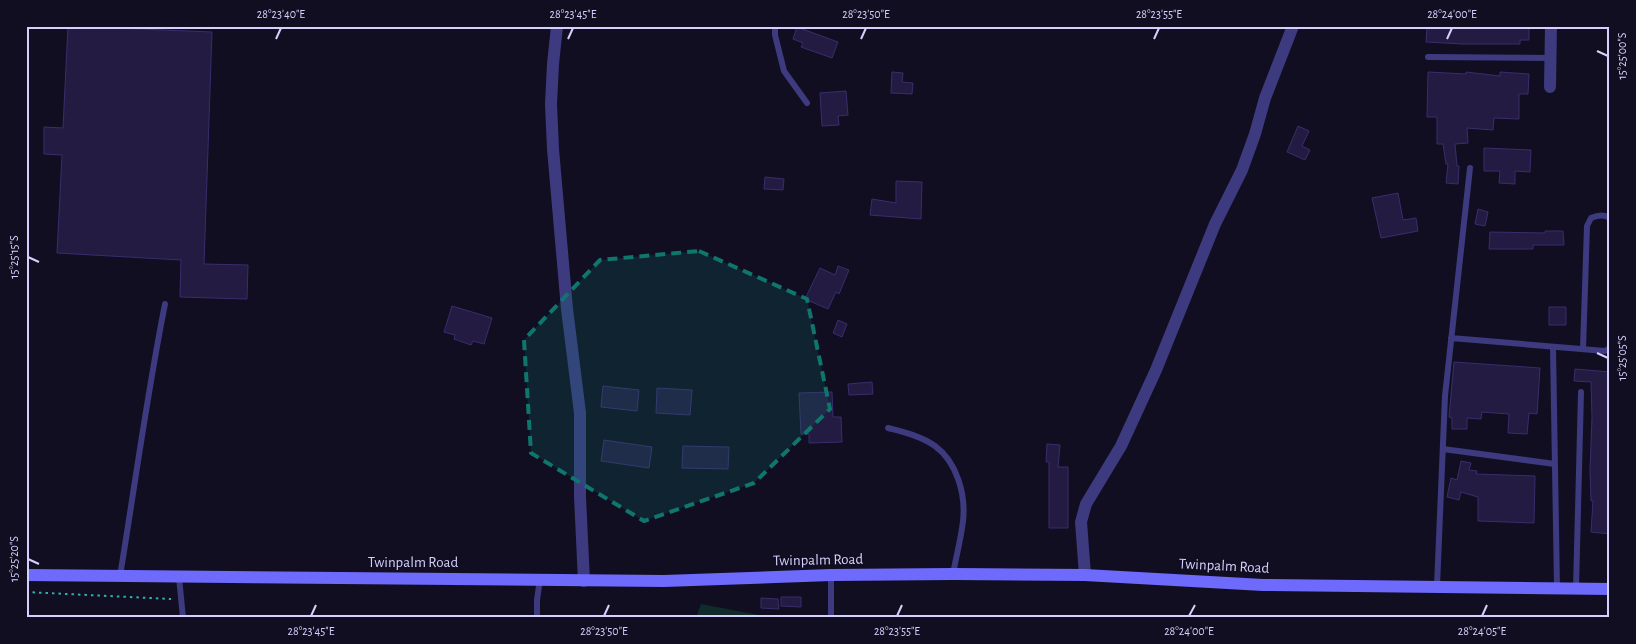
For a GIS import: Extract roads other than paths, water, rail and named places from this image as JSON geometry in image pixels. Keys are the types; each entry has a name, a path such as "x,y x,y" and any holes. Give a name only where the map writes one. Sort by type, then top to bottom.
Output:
{"main road":[{"name":"Twinpalm Road","path":"26,576 664,581 831,575 1085,575 1263,585 1610,589"}],"street":[{"path":"557,26 551,113 568,309 580,413 580,497 584,581"},
{"path":"1085,575 1081,522 1086,504 1121,446 1156,370 1215,224 1242,170 1255,134 1264,98 1293,26"},
{"path":"1550,86 1551,26"}],"lane":[{"path":"775,26 775,35 784,71 807,103"},
{"path":"1428,57 1551,58"},
{"path":"1437,586 1445,396 1470,168"},
{"path":"1583,350 1587,226 1592,218 1598,215 1610,218"},
{"path":"120,576 151,377 165,304"},
{"path":"1451,338 1583,350 1605,351 1610,348"},
{"path":"1553,347 1557,588"},
{"path":"1576,588 1581,392"},
{"path":"888,428 912,435 934,446 951,462 961,485 964,519 953,574"},
{"path":"1443,449 1555,464"},
{"path":"831,575 831,618"},
{"path":"179,576 182,618"},
{"path":"537,618 540,579"}]}
